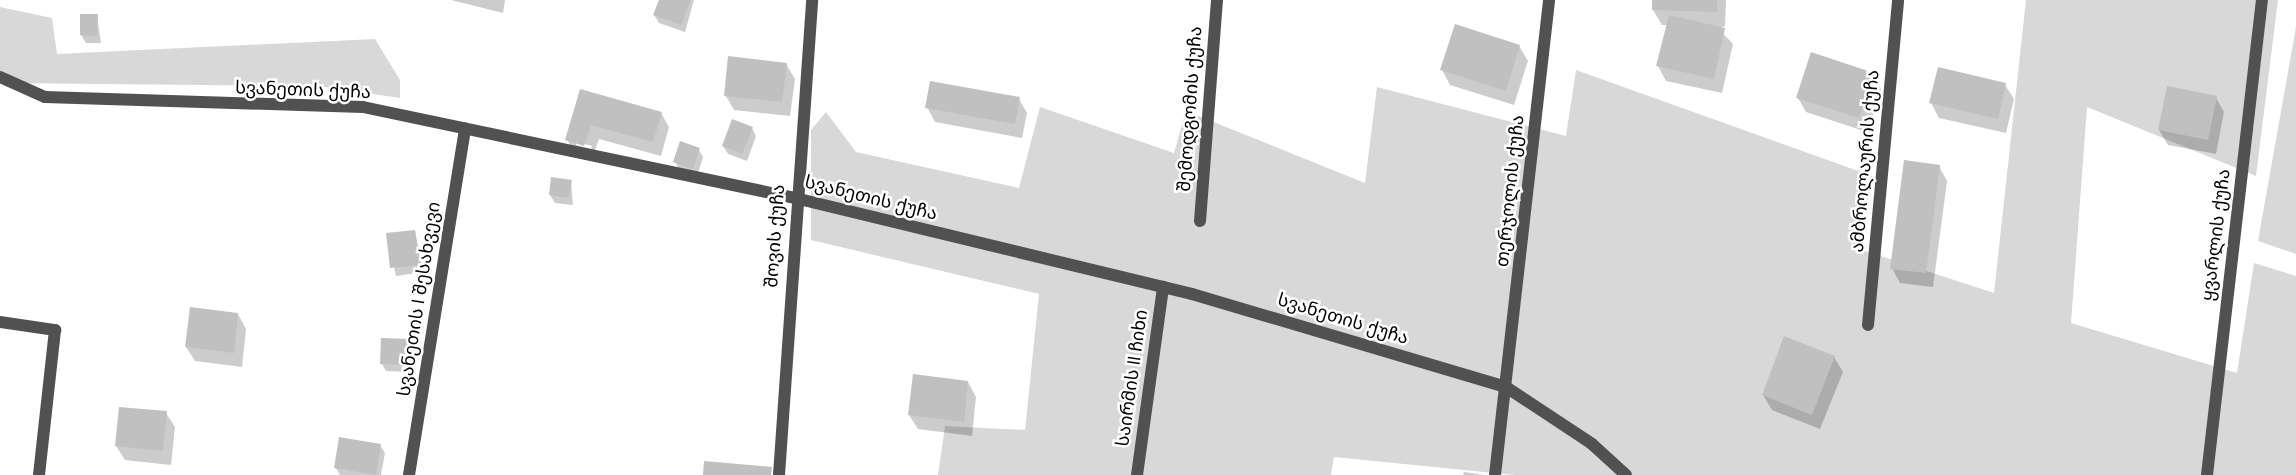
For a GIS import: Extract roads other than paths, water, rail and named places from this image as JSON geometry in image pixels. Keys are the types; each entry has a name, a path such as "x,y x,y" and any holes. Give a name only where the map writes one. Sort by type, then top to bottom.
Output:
{"street":[{"name":"შოვის ქუჩა","path":"779,475 795,198 812,0"},
{"name":"შემოდგომის ქუჩა","path":"1200,221 1217,0"},
{"name":"თერჯოლის ქუჩა","path":"1495,475 1549,0"},
{"name":"ამბროლაურის ქუჩა","path":"1868,325 1898,0"},
{"name":"ყვარლის ქუჩა","path":"2207,475 2262,0"},
{"name":"სვანეთის ქუჩა","path":"0,77 45,97 363,107 795,198 1163,287 1506,387 1592,444 1626,475"},
{"name":"სვანეთის I შესახვევი","path":"409,475 465,129"},
{"name":"საირმის II ჩიხი","path":"1137,475 1163,287"},
{"path":"0,322 56,330 39,475"}]}
